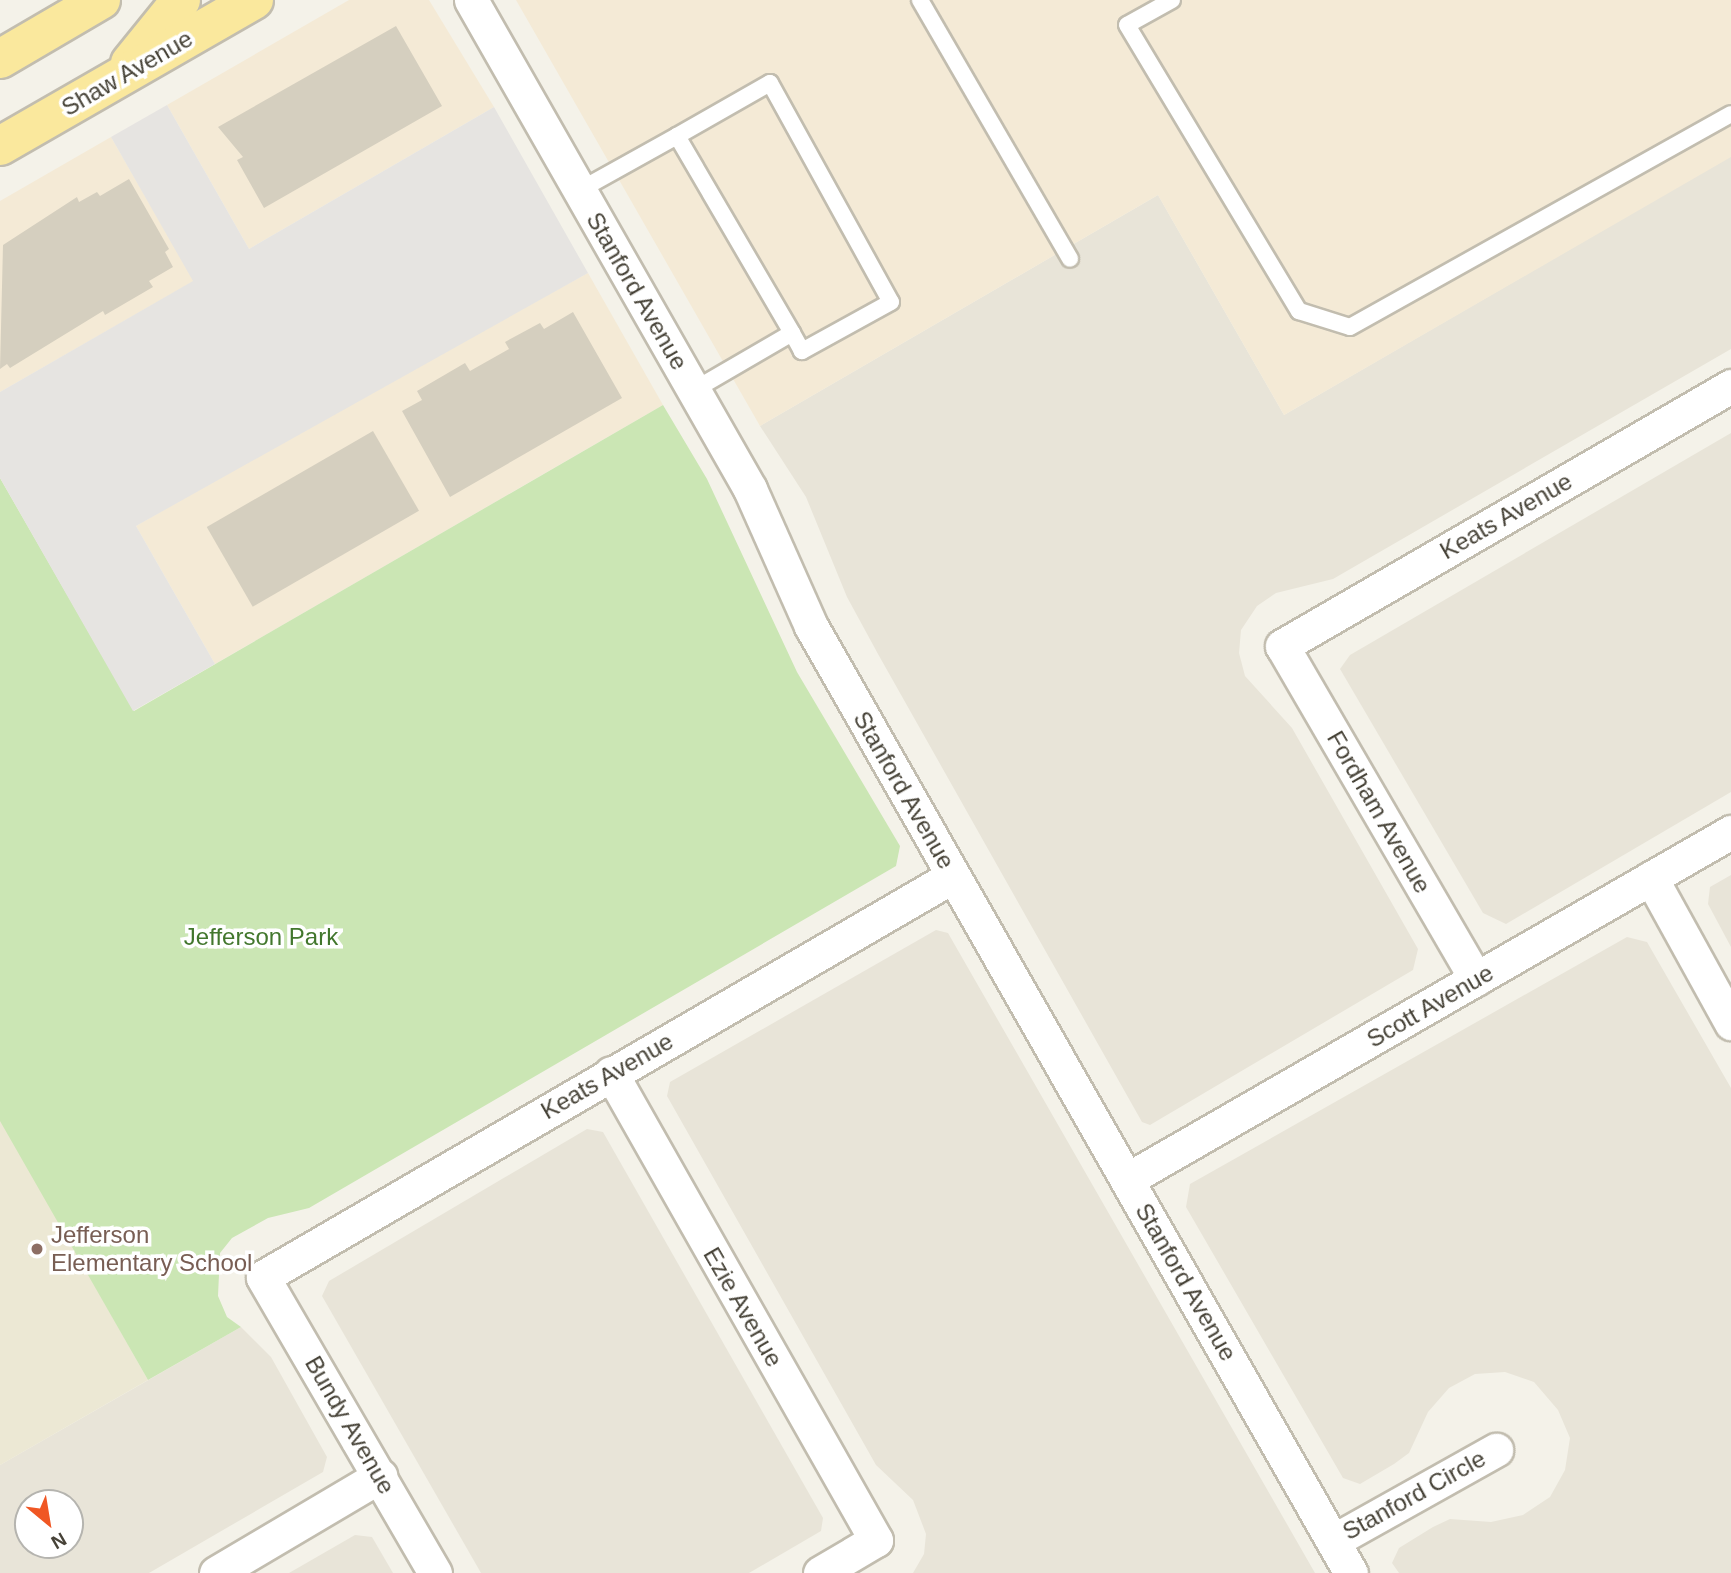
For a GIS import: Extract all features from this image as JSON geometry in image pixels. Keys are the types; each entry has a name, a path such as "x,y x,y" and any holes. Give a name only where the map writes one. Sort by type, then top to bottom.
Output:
{"main road":[{"path":"2,56 101,0"},
{"path":"116,80 181,0"},
{"name":"Shaw Avenue","path":"0,146 254,0"}],"street":[{"name":"Stanford Avenue","path":"471,0 750,489 811,626 1351,1573"},
{"name":"Keats Avenue","path":"1282,646 1731,386"},
{"name":"Fordham Avenue","path":"1282,646 1476,979"},
{"name":"Scott Avenue","path":"1128,1179 1731,832"},
{"name":"Keats Avenue","path":"263,1277 953,876"},
{"path":"1651,878 1731,1023"},
{"name":"Ezie Avenue","path":"611,1073 876,1540 820,1573"},
{"name":"Bundy Avenue","path":"263,1277 435,1573"},
{"name":"Stanford Circle","path":"1333,1541 1496,1450"},
{"path":"216,1573 380,1476"}],"lane":[{"path":"920,0 1070,259"},
{"path":"1172,0 1127,25 1299,311 1350,327 1731,114"},
{"path":"580,190 770,83 891,302 802,351 677,136"},
{"path":"694,390 792,333"}],"shaded area":[{"path":"349,0 429,0 494,107 249,249 167,105"},
{"path":"516,0 1731,0 1731,157 1284,415 1158,195 760,426"},
{"path":"167,105 249,249 494,107 588,273 136,526 215,664 133,711 0,478 0,392 193,281 111,137"},
{"path":"111,137 194,281 0,392 0,201"},
{"path":"1731,156 1731,349 1333,579 1276,593 1257,606 1241,630 1239,653 1245,676 1292,728 1418,949 1413,970 1150,1125 1142,1122 878,654 847,597 806,497 760,426 1158,195 1284,415"},
{"path":"588,273 663,405 215,664 136,526 364,394"},
{"path":"1731,433 1731,792 1506,924 1483,913 1340,669 1350,655"},
{"path":"1731,875 1731,947 1708,904 1710,887"},
{"path":"936,930 948,933 1315,1573 913,1573 924,1554 926,1534 913,1500 876,1465 667,1096 670,1082"},
{"path":"1627,937 1647,942 1731,1088 1731,1573 1399,1573 1392,1563 1399,1548 1433,1527 1450,1519 1491,1522 1523,1515 1550,1497 1565,1470 1570,1438 1558,1410 1534,1382 1505,1372 1475,1374 1449,1388 1428,1412 1409,1453 1360,1484 1343,1478 1186,1207 1190,1184"},
{"name":"Jefferson Elementary School","path":"0,1118 148,1380 0,1465"},
{"path":"587,1129 603,1132 823,1518 821,1531 749,1573 481,1573 322,1296 329,1281"},
{"path":"241,1327 271,1357 327,1457 323,1472 149,1573 0,1573 0,1465"},
{"path":"355,1535 372,1537 393,1573 289,1573"}],"green space":[{"name":"Jefferson Park","path":"663,405 707,479 797,672 900,846 896,866 309,1208 268,1218 232,1238 220,1253 218,1296 227,1317 241,1327 148,1380 0,1121 0,478 134,711"}],"building":[{"path":"396,26 442,106 264,208 237,160 243,157 218,127"},
{"path":"129,179 169,249 165,252 173,267 149,281 153,287 105,315 103,311 10,368 7,364 0,369 3,245 77,197 79,202 97,192 100,196"},
{"path":"573,312 622,398 450,497 402,411 422,400 417,391 465,363 470,371 509,349 505,342 540,323 544,329"},
{"path":"373,431 419,511 253,607 207,527"}],"place":[{"name":"Jefferson Elementary School","path":"37,1249"}]}
